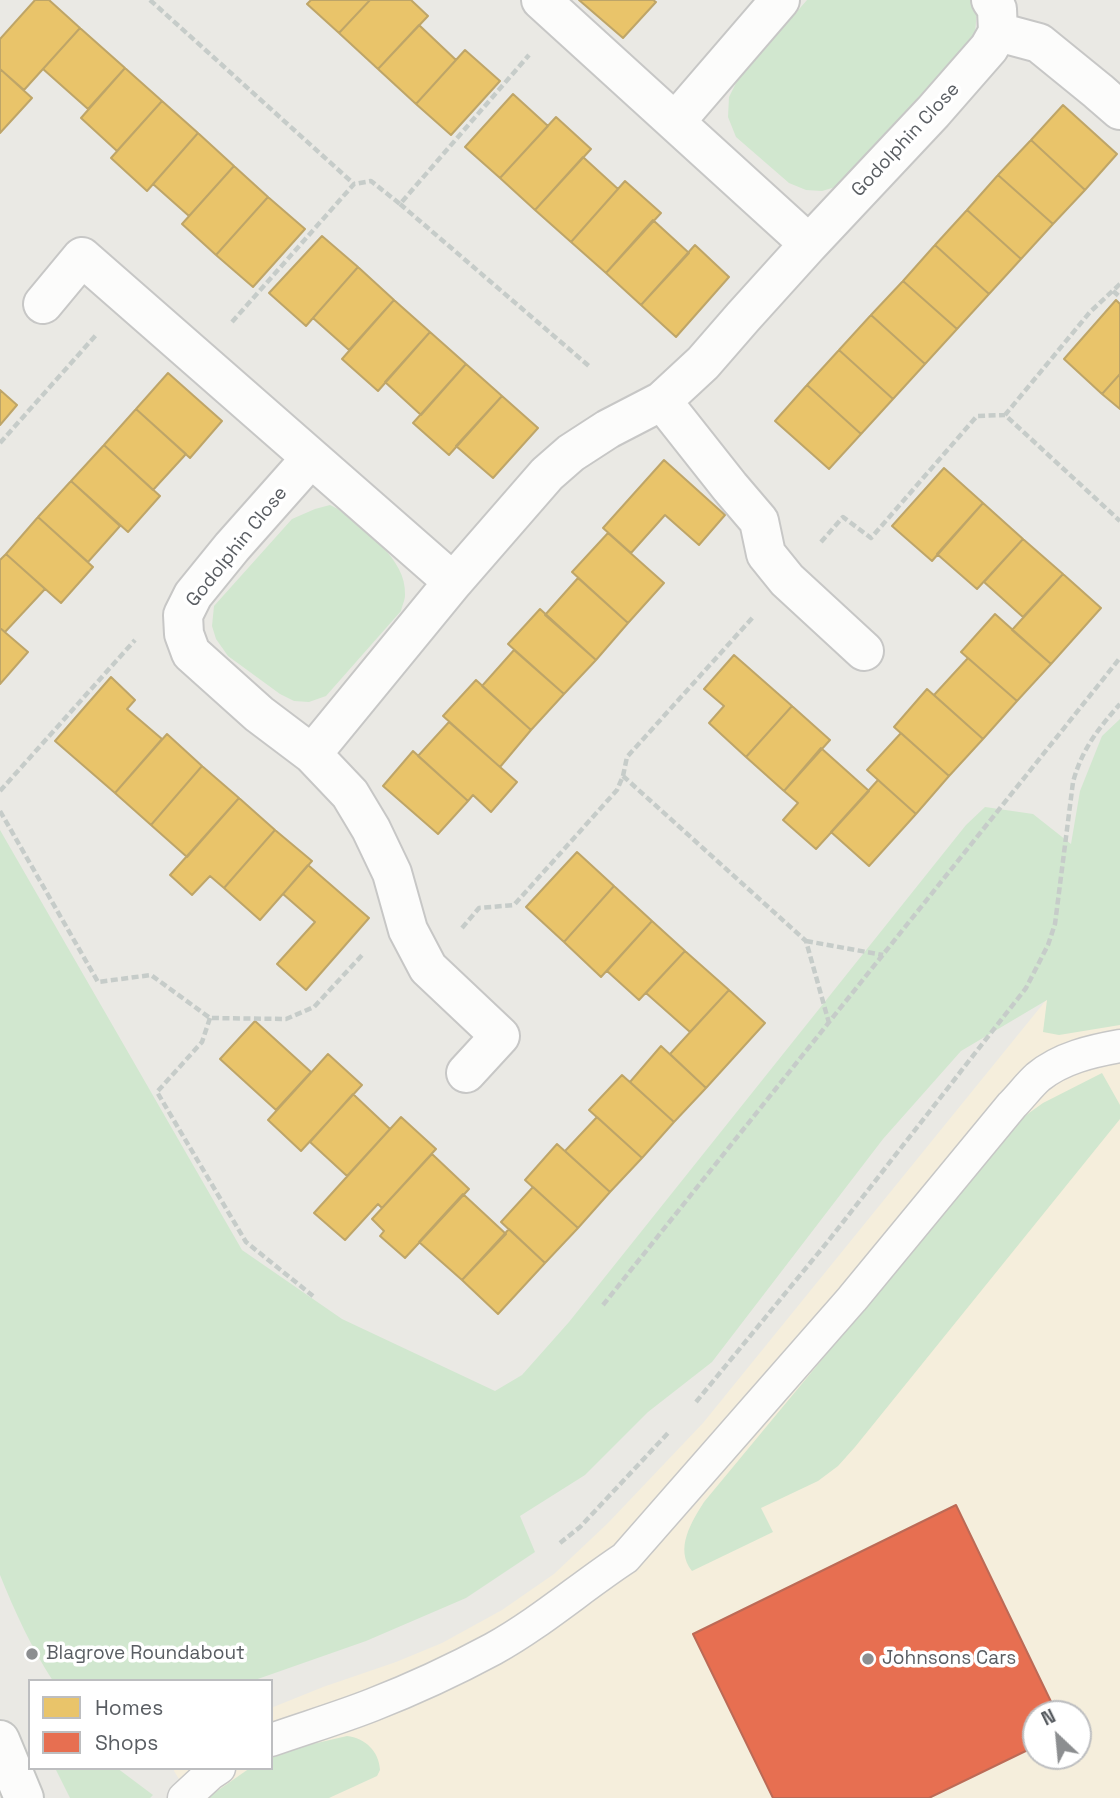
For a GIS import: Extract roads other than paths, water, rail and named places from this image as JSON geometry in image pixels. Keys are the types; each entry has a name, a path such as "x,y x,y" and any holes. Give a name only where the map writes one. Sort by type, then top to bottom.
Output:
{"street":[{"path":"675,122 780,0"},
{"path":"551,9 809,244"},
{"name":"Godolphin Close","path":"312,754 453,582 547,474 571,453 608,429 662,401 703,363 989,48 995,16 1039,43 1120,110"},
{"path":"43,304 82,257 453,582"},
{"path":"662,401 759,521 766,554 787,580 864,651"},
{"name":"Godolphin Close","path":"311,458 192,596 183,615 184,634 191,653 259,714 312,754 350,794 371,829 392,873 408,930 428,968 500,1037 466,1073"},
{"path":"0,1740 24,1798"}],"lane":[{"path":"273,1740 371,1705 484,1653 546,1615 625,1558 852,1299 1012,1105 1039,1077 1063,1062 1090,1052 1120,1046"},
{"path":"184,1798 216,1770"}],"place":[{"name":"Blagrove Roundabout","path":"32,1654"},
{"name":"Johnsons Cars","path":"868,1659"}]}
